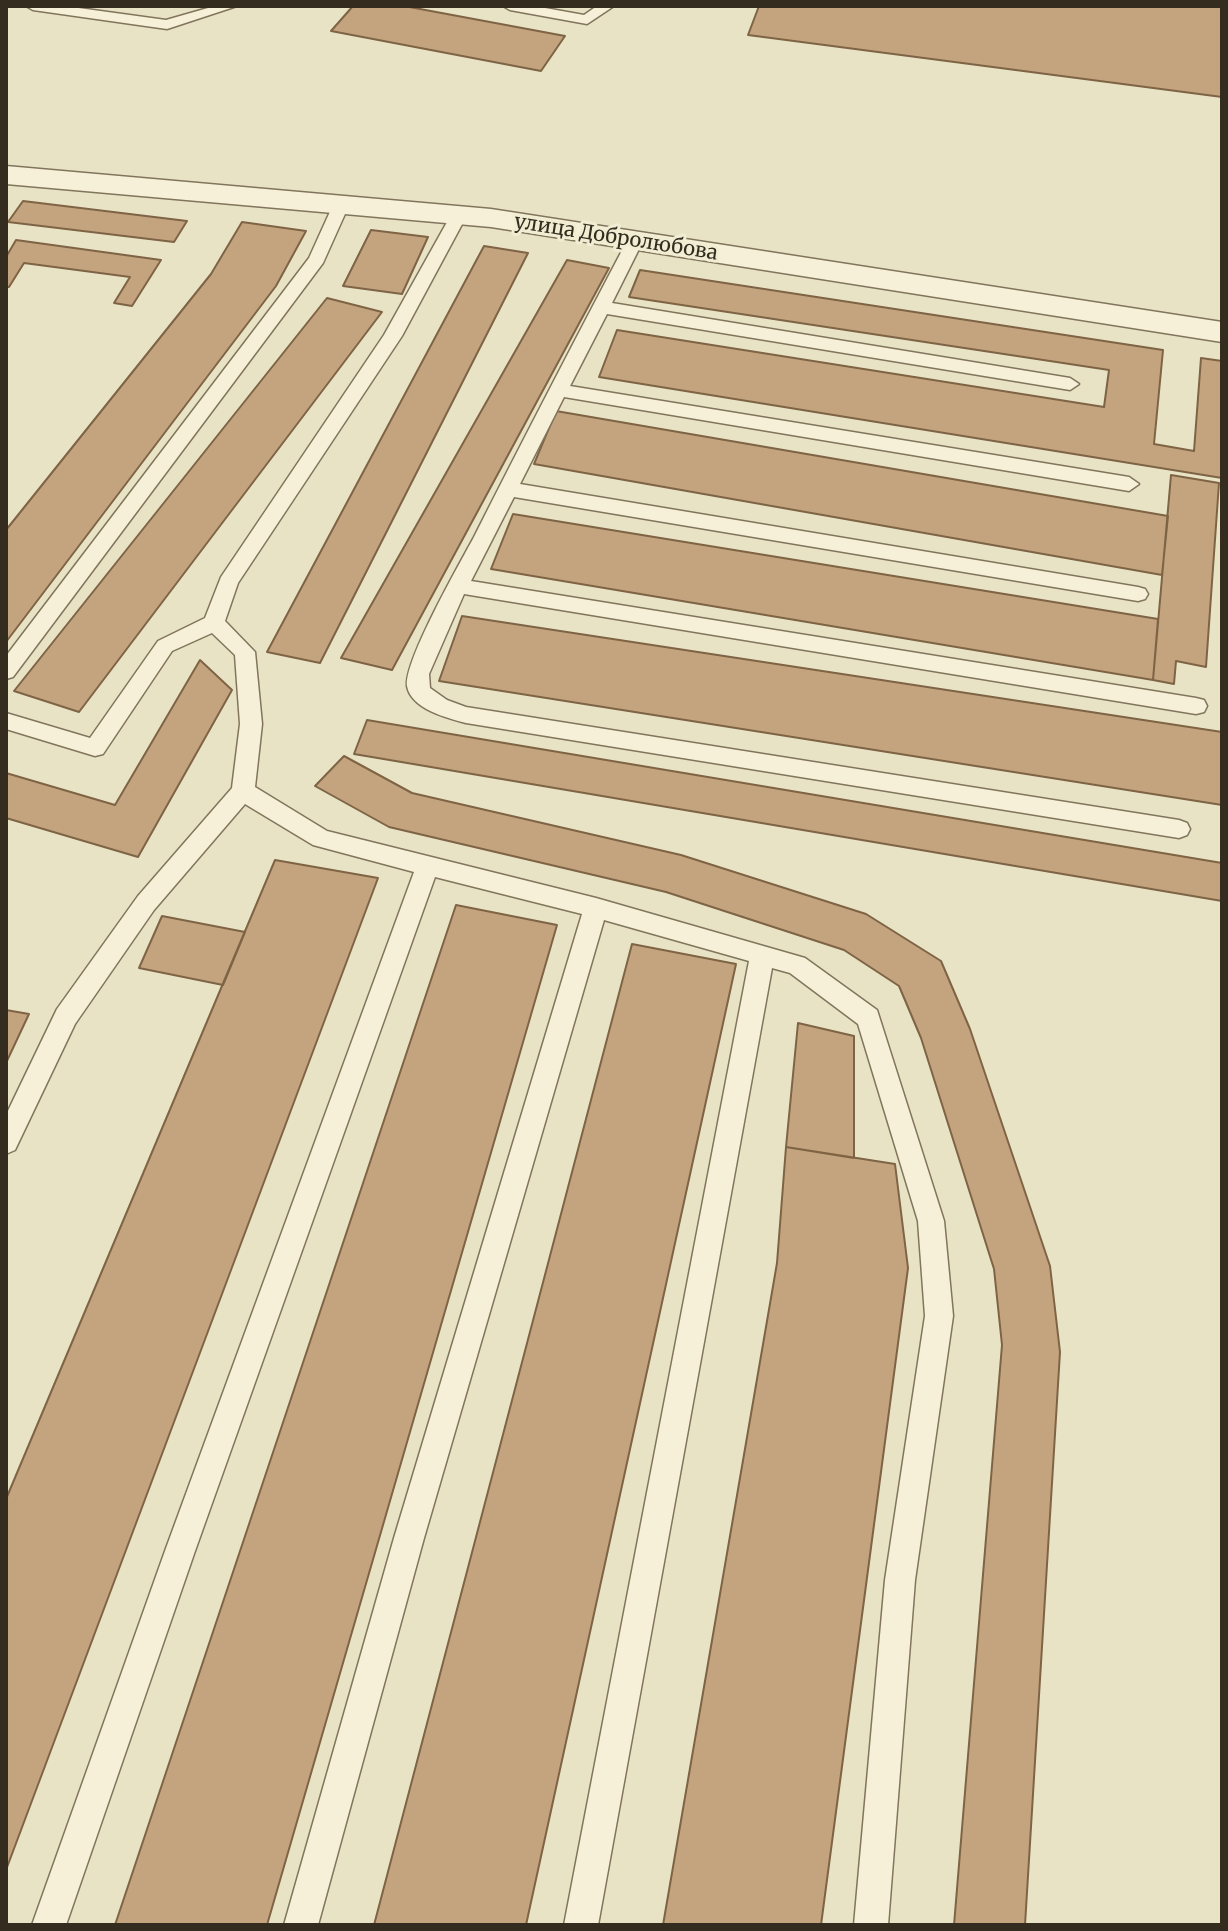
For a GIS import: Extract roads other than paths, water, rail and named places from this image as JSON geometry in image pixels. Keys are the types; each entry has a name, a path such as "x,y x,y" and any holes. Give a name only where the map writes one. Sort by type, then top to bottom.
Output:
{"street":[{"name":"улица Добролюбова","path":"6,175 459,215 1222,332"}],"lane":[{"path":"33,6 167,25 230,6"},
{"path":"510,6 587,20 607,6"},
{"path":"6,671 309,269 341,205"},
{"path":"6,721 95,748 165,646 214,623 228,582 393,336 459,215"},
{"path":"635,241 458,586 418,674 418,688 428,700 446,710 1179,829"},
{"path":"600,307 1070,384"},
{"path":"557,390 1129,484"},
{"path":"508,489 1138,594"},
{"path":"458,586 1196,706"},
{"path":"6,1142 66,1017 146,903 243,791 251,724 245,652 214,623"},
{"path":"243,791 321,839 596,908 797,965 868,1018 931,1221 939,1316 900,1580 871,1925"},
{"path":"49,1925 180,1551 427,867"},
{"path":"301,1925 409,1538 596,908"},
{"path":"581,1925 762,955"}]}
